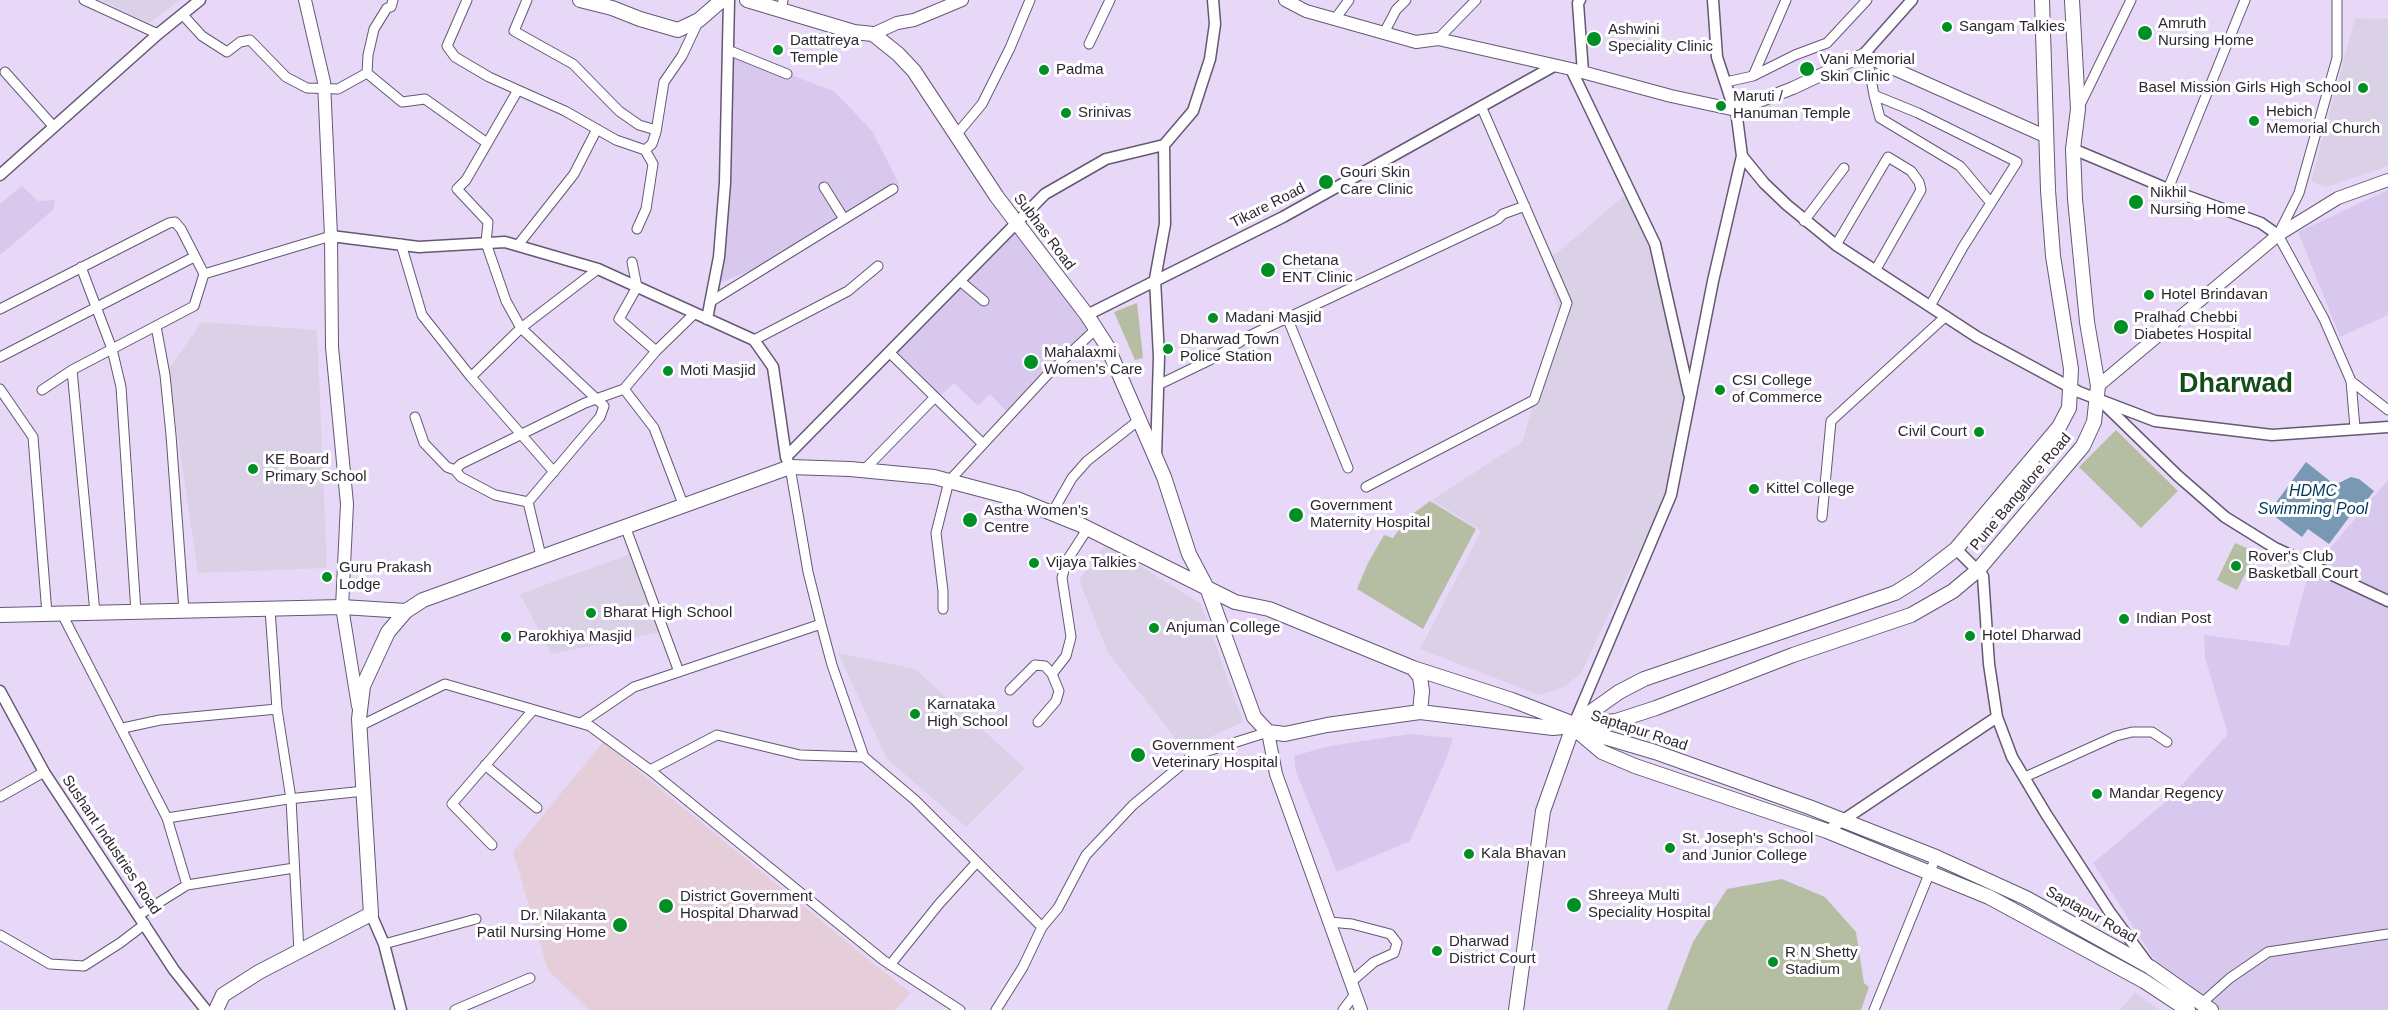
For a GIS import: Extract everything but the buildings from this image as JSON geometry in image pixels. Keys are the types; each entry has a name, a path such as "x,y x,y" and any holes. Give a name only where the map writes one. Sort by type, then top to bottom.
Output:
{"main road":[{"path":"216,1010 223,995 259,972 371,914 360,722 342,608 347,504 332,347 332,236 324,87 305,0"},
{"path":"580,0 614,4 640,19 678,30 699,20 722,0"},
{"name":"Subhas Road","path":"747,0 782,6 854,32 873,34 898,54 914,71 1017,223 1087,315 1107,346 1156,459 1189,554 1208,590 1254,717 1268,732"},
{"path":"873,34 897,22 914,20 962,0"},
{"path":"1285,0 1306,11 1416,42 1438,39 1736,110 1865,56 2047,137"},
{"name":"Pune Bangalore Road","path":"1573,725 1589,711 1644,679 1895,592 1916,580 1956,549 2059,427 2069,408 2071,369 2053,256 2048,190 2042,0"},
{"name":"Pune Bangalore Road","path":"1573,725 1634,716 1793,655 1911,615 1953,591 1978,570 2084,445 2094,422 2098,392 2087,322 2079,246 2073,149 2078,109 2072,0"},
{"path":"2098,392 2278,236 2338,198 2388,180"},
{"path":"360,722 363,686 388,632 406,611 423,600 625,526 788,462 934,477 1017,499 1088,528 1235,602 1269,609 1413,668 1512,700 1573,725"},
{"path":"0,615 342,608 406,611"},
{"path":"1413,668 1420,677 1422,691 1420,712"},
{"path":"1360,1010 1276,774 1268,732 1285,734 1327,725 1420,712 1553,729 1573,725"},
{"path":"1516,1010 1543,811 1573,725"},
{"name":"Saptapur Road","path":"1573,725 1843,820 1936,857 2026,898 2150,967 2206,1007"},
{"name":"Saptapur Road","path":"1573,725 1602,752 1827,831 1989,897 2144,981 2188,1010"}],"street":[{"path":"84,0 158,34"},
{"path":"0,175 158,34 200,0"},
{"path":"367,73 374,29 387,8 391,7 393,0"},
{"path":"467,0 447,45 455,57 489,76 565,111 616,140 645,150 653,164 646,209 638,229"},
{"path":"527,0 514,31 573,64 619,111 639,125 656,130"},
{"path":"707,319 719,257 725,183 729,0"},
{"path":"956,135 982,104 1010,48 1030,0"},
{"path":"1089,44 1110,0"},
{"path":"788,462 890,353 1045,194 1107,159 1164,145 1193,111 1210,59 1215,24 1213,0"},
{"path":"1335,19 1350,0"},
{"path":"1384,33 1396,10 1406,0"},
{"path":"1438,39 1476,0"},
{"path":"1573,725 1671,495 1713,280 1742,156 1736,110 1718,57 1713,0"},
{"path":"1753,76 1786,0"},
{"path":"1725,82 1753,76 1795,55 1827,43 1867,0"},
{"path":"1912,0 1865,56 1880,118 1960,166 1991,203"},
{"path":"2078,109 2131,0"},
{"path":"2168,189 2245,0"},
{"path":"2278,236 2300,193 2337,58 2337,0"},
{"path":"1577,1 1577,71 1655,244 1690,400"},
{"path":"182,14 202,36 227,52 240,42 250,40 286,77 307,87 338,89 367,73"},
{"path":"645,150 652,144 656,130 664,82 682,56 699,20"},
{"path":"728,50 787,74"},
{"name":"Tikare Road","path":"1087,315 1283,217 1554,66"},
{"path":"5,72 54,127"},
{"path":"367,73 402,102 425,99 487,143"},
{"path":"518,90 466,180 457,189 488,222 486,243 506,301 521,327 604,406 600,417 528,501"},
{"path":"1875,95 1918,113 2018,162 1963,247 1930,306"},
{"path":"1366,487 1534,400 1567,303 1481,106"},
{"path":"518,245 574,174 597,129"},
{"path":"1156,459 1159,357 1155,279 1166,224 1164,145"},
{"path":"2073,149 2168,189 2261,223 2278,236 2324,319 2351,381 2355,428"},
{"path":"1742,156 1764,183 1804,221 1836,245 1977,337 2070,388 2098,392 2155,421 2272,435 2388,427"},
{"path":"1836,245 1888,157 1911,171 1919,182 1921,190 1875,271"},
{"path":"1804,221 1844,168"},
{"path":"824,187 844,219"},
{"path":"710,302 894,189"},
{"path":"1158,385 1214,358 1251,334 1498,219 1503,214 1525,206"},
{"path":"0,309 169,223 175,222 204,274 194,306 72,370 42,390"},
{"path":"204,274 332,236 419,247 505,242 598,269 754,340 774,367 808,572 832,664 864,757 915,800 1042,927"},
{"path":"401,244 422,315 554,472"},
{"path":"0,357 194,257"},
{"path":"632,262 637,287 619,319 656,351"},
{"path":"81,267 112,349 121,387 136,612"},
{"path":"754,340 848,291 878,267"},
{"path":"471,376 521,327 598,269"},
{"path":"960,281 984,301"},
{"path":"455,470 461,464 585,403 624,389 656,351 695,313"},
{"path":"1822,517 1831,421 1946,316"},
{"path":"1287,317 1348,468"},
{"path":"156,326 165,375 171,435 184,611"},
{"path":"943,609 936,533 949,481 1048,373 1096,329"},
{"path":"890,353 982,444"},
{"path":"72,370 95,613"},
{"path":"2351,381 2388,410"},
{"path":"0,389 33,437 47,614"},
{"path":"624,389 654,428 683,504"},
{"path":"2098,392 2178,476 2225,517 2275,548 2388,601"},
{"path":"864,470 935,398"},
{"path":"415,417 424,443 460,477 495,495 528,501"},
{"path":"1052,513 1072,478 1087,461 1139,420"},
{"path":"528,501 541,556"},
{"path":"625,526 679,672"},
{"path":"1052,674 1066,656 1071,637 1062,578 1066,562 1088,528"},
{"path":"1956,549 1983,576 1989,664 1997,717 2012,757 2103,902 2150,967 2144,981"},
{"path":"270,609 277,709 291,798 299,952"},
{"path":"62,614 123,728 167,818 187,885"},
{"path":"581,723 634,687 821,624"},
{"path":"1010,690 1035,665 1045,666 1052,674 1059,691 1056,701 1038,722"},
{"path":"360,722 446,684 590,726 650,770 890,964 947,1007 960,1010"},
{"name":"Sushant Industries Road","path":"0,691 44,772 174,970 206,1010"},
{"path":"123,728 160,720 277,709"},
{"path":"492,845 452,804 534,710"},
{"path":"1827,831 1997,717"},
{"path":"996,1010 1023,967 1042,927 1058,908 1086,855 1133,805 1192,756 1268,732"},
{"path":"2025,777 2116,736 2132,732 2152,732 2167,742"},
{"path":"650,770 717,735 800,755 864,757"},
{"path":"485,765 537,808"},
{"path":"0,797 44,772"},
{"path":"167,818 291,798 364,791"},
{"path":"1874,1010 1936,857"},
{"path":"890,964 977,862"},
{"path":"0,935 50,964 84,966 120,943 142,919 187,885 294,868"},
{"path":"371,914 384,944 401,1010"},
{"path":"384,944 476,919"},
{"path":"1329,922 1352,924 1390,934 1397,943 1394,953 1374,963 1351,982"},
{"path":"2206,1007 2230,978 2268,952 2388,934"},
{"path":"455,1010 530,978"},
{"path":"1343,1010 1355,994"}],"shaded area":[{"path":"101,0 180,0 149,23"},
{"name":"Basel Mission Girls High School","path":"2355,18 2388,19 2388,166 2326,187 2311,182"},
{"path":"728,50 835,92 872,131 899,184 770,263 714,285 719,257"},
{"path":"22,186 38,201 55,200 54,209 0,255 0,204"},
{"path":"2388,190 2388,315 2340,337 2298,232"},
{"path":"1625,195 1647,242 1687,402 1667,492 1581,673 1563,688 1539,695 1420,649 1481,531 1432,500 1523,441 1559,311 1544,264"},
{"path":"1016,227 1090,329 1007,412 990,394 978,406 954,383 937,399 893,357"},
{"name":"KE Board Primary School","path":"202,322 317,330 327,568 198,573 168,370"},
{"path":"2388,480 2388,1010 2219,1010 2159,967 2093,863 2168,800 2228,734 2205,658 2204,635 2289,646 2308,574"},
{"name":"Anjuman College","path":"1106,544 1201,604 1243,722 1184,749 1108,653 1079,580"},
{"name":"Bharat High School","path":"630,554 661,632 551,654 520,594"},
{"name":"Karnataka High School","path":"838,653 915,669 1025,768 966,827 887,759"},
{"path":"1410,734 1453,738 1410,841 1337,872 1296,772 1294,756 1329,746"},
{"name":"District Government Hospital Dharwad","path":"603,742 911,993 895,1010 589,1010 548,970 513,852"},
{"path":"2135,992 2160,1010 2120,1010"}],"green space":[{"path":"1137,303 1143,358 1135,360 1114,312"},
{"path":"2116,430 2178,491 2141,528 2079,467"},
{"path":"1430,501 1476,529 1423,629 1357,589 1384,535 1393,538 1407,518"},
{"name":"Rover's Club Basketball Court","path":"2235,543 2256,552 2237,590 2217,580"},
{"name":"R N Shetty Stadium","path":"1782,879 1825,897 1856,932 1864,983 1869,987 1861,1010 1667,1010 1693,942 1727,889"}],"water":[{"name":"HDMC Swimming Pool","path":"2306,462 2335,485 2351,477 2359,479 2374,491 2363,505 2359,504 2329,544 2308,529 2302,537 2269,512"}],"place":[{"name":"Sangam Talkies","path":"1947,27"},
{"name":"Amruth Nursing Home","path":"2145,33"},
{"name":"Ashwini Speciality Clinic","path":"1594,39"},
{"name":"Dattatreya Temple","path":"778,50"},
{"name":"Vani Memorial Skin Clinic","path":"1807,69"},
{"name":"Padma","path":"1044,70"},
{"name":"Basel Mission Girls High School","path":"2363,88"},
{"name":"Maruti / Hanuman Temple","path":"1721,106"},
{"name":"Srinivas","path":"1066,113"},
{"name":"Hebich Memorial Church","path":"2254,121"},
{"name":"Gouri Skin Care Clinic","path":"1326,182"},
{"name":"Nikhil Nursing Home","path":"2136,202"},
{"name":"Chetana ENT Clinic","path":"1268,270"},
{"name":"Hotel Brindavan","path":"2149,295"},
{"name":"Madani Masjid","path":"1213,318"},
{"name":"Pralhad Chebbi Diabetes Hospital","path":"2121,327"},
{"name":"Dharwad Town Police Station","path":"1168,349"},
{"name":"Mahalaxmi Women's Care","path":"1031,362"},
{"name":"Moti Masjid","path":"668,371"},
{"name":"CSI College of Commerce","path":"1720,390"},
{"name":"Civil Court","path":"1979,432"},
{"name":"KE Board Primary School","path":"253,469"},
{"name":"Kittel College","path":"1754,489"},
{"name":"Government Maternity Hospital","path":"1296,515"},
{"name":"Astha Women's Centre","path":"970,520"},
{"name":"Vijaya Talkies","path":"1034,563"},
{"name":"Rover's Club Basketball Court","path":"2236,566"},
{"name":"Guru Prakash Lodge","path":"327,577"},
{"name":"Bharat High School","path":"591,613"},
{"name":"Indian Post","path":"2124,619"},
{"name":"Anjuman College","path":"1154,628"},
{"name":"Hotel Dharwad","path":"1970,636"},
{"name":"Parokhiya Masjid","path":"506,637"},
{"name":"Karnataka High School","path":"915,714"},
{"name":"Government Veterinary Hospital","path":"1138,755"},
{"name":"Mandar Regency","path":"2097,794"},
{"name":"St. Joseph's School and Junior College","path":"1670,848"},
{"name":"Kala Bhavan","path":"1469,854"},
{"name":"Shreeya Multi Speciality Hospital","path":"1574,905"},
{"name":"District Government Hospital Dharwad","path":"666,906"},
{"name":"Dr. Nilakanta Patil Nursing Home","path":"620,925"},
{"name":"Dharwad District Court","path":"1437,951"},
{"name":"R N Shetty Stadium","path":"1773,962"}],"district":[{"name":"Dharwad","path":"2236,385"}]}
